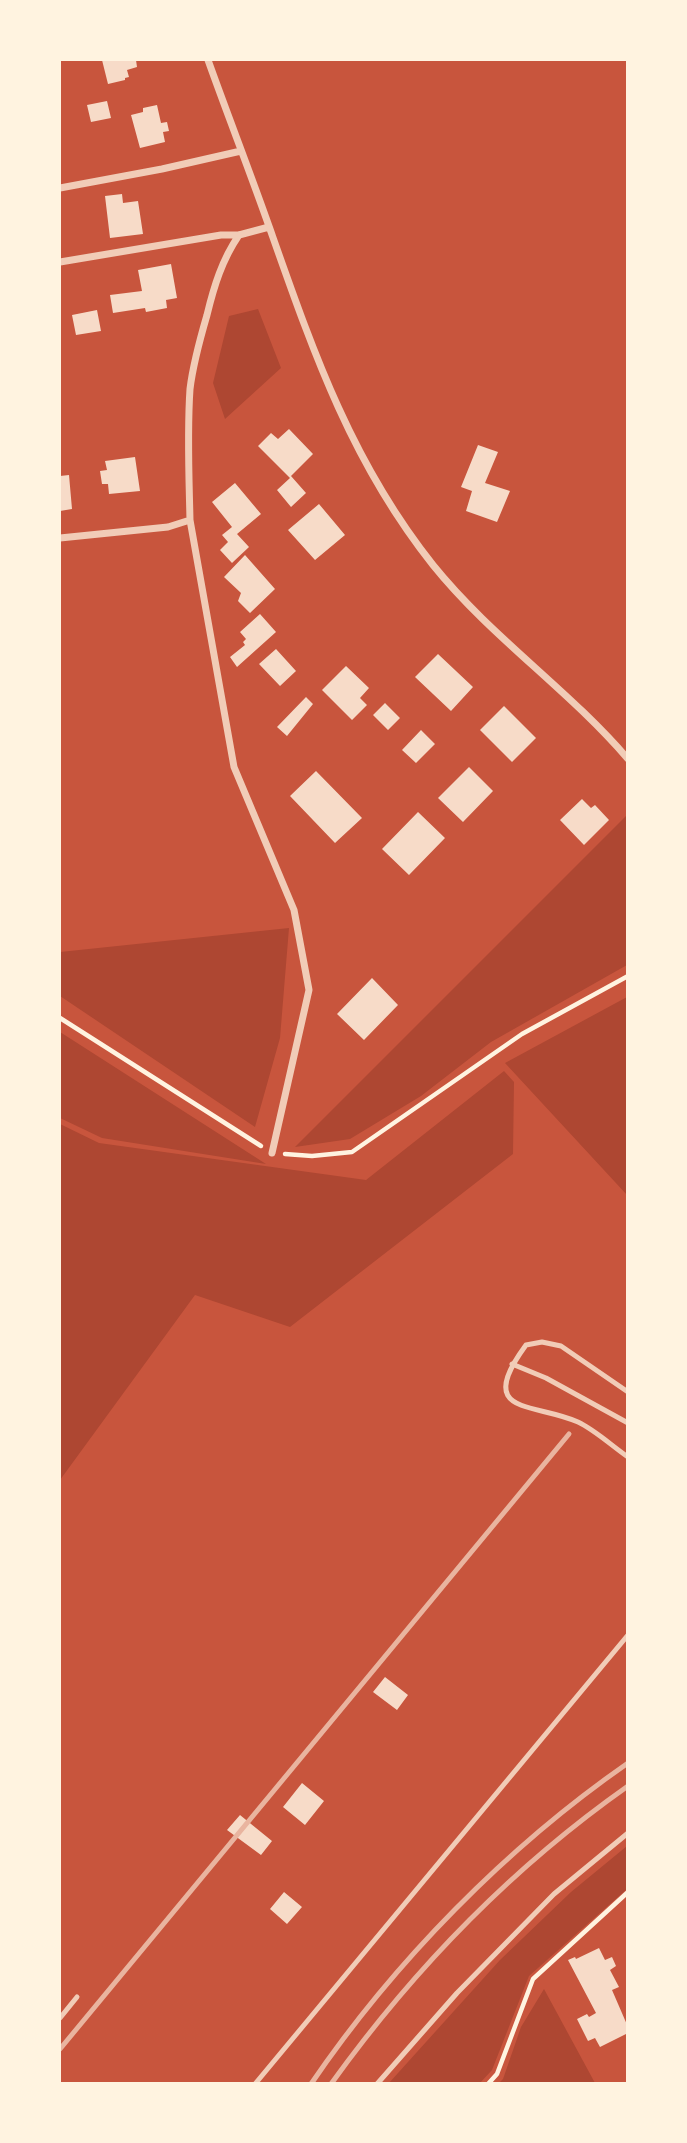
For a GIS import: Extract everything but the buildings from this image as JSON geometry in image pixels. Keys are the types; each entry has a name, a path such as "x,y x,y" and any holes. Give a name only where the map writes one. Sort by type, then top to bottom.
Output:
{"street":[{"path":"208,60 333,400 371,475 435,567 490,627 575,704 628,759"},
{"path":"60,187 162,169 242,151"},
{"path":"60,262 221,235 239,235 269,227"},
{"path":"239,235 226,254 215,283 195,360 188,429 190,520 234,767 294,910 309,990 272,1153"},
{"path":"60,538 168,527 190,520"}],"lane":[{"path":"628,1392 561,1346 542,1342 526,1345 512,1364 505,1387 510,1400 520,1406 579,1423 628,1457"},
{"path":"512,1364 546,1378 628,1423"},
{"path":"255,2084 628,1634"},
{"path":"377,2084 457,1993 554,1894 628,1833"},
{"path":"60,2018 77,1997"}],"path":[{"path":"60,1018 272,1153 312,1156 352,1152 522,1034 628,976"},
{"path":"488,2084 497,2074 533,1979 628,1892"}],"shaded area":[{"path":"258,309 281,368 225,419 213,383 229,316"},
{"path":"627,815 627,965 491,1042 421,1096 350,1139 295,1147"},
{"path":"289,928 280,1038 255,1127 60,996 60,952"},
{"path":"627,997 627,1195 505,1063"},
{"path":"60,1032 266,1164 102,1138 60,1118"},
{"path":"504,1071 514,1082 513,1154 290,1327 195,1295 60,1480 60,1124 99,1143 366,1180"},
{"path":"627,1846 627,1889 529,1976 492,2070 480,2083 389,2083 500,1960 571,1892"},
{"path":"544,1989 595,2083 499,2083 503,2079 521,2027"}],"railway":[{"path":"60,2049 569,1434"},
{"path":"311,2084 379,1994 455,1909 539,1831 628,1763"},
{"path":"331,2084 396,2001 467,1923 545,1851 628,1786"}]}
